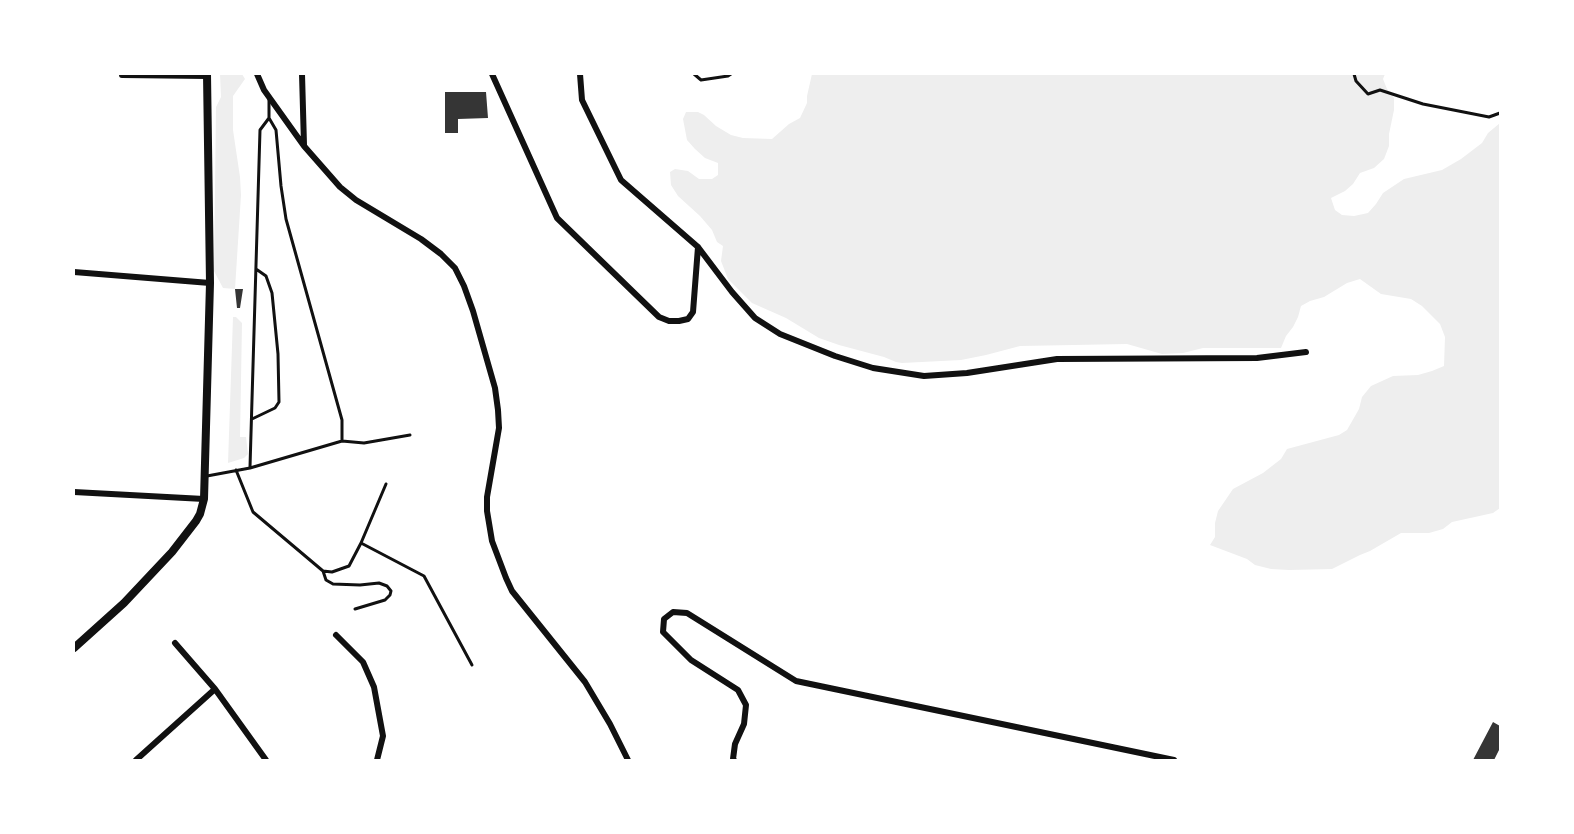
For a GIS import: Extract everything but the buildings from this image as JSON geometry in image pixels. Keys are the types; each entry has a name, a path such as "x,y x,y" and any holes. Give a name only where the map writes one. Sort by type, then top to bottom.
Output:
{"main road":[{"path":"74,648 124,603 172,552 196,521 204,499 210,283 207,75"}],"street":[{"path":"257,74 264,90 304,146 340,187 356,200 421,239 455,268 473,311 495,388 498,410 499,429 487,497 492,541 512,591 585,682 628,760"},
{"path":"302,74 304,146"},
{"path":"492,74 557,219 659,316 669,321 687,319 693,312 698,247"},
{"path":"580,74 582,100 621,180 698,247 755,318 780,334 835,356 873,368 924,376 1057,359 1246,359 1306,352"},
{"path":"122,75 207,75"},
{"path":"74,272 210,283"},
{"path":"74,492 204,499"},
{"path":"734,760 735,744 744,724 746,705 738,690 691,660 663,632 664,619 673,612 687,613 796,681 808,685 1174,760"},
{"path":"336,635 363,662 374,687 383,736 377,760"},
{"path":"175,643 215,689 266,760"},
{"path":"136,760 215,689"}],"lane":[{"path":"694,74 701,80 731,74"},
{"path":"1354,74 1356,81 1368,94 1380,90 1423,104 1489,117 1500,113"},
{"path":"270,97 269,118 276,130 286,219 342,420 342,441"},
{"path":"250,468 260,130 269,118"},
{"path":"251,420 275,408 279,402 278,354 272,293 266,276 256,268"},
{"path":"204,476 250,468 342,441 364,443 410,435"},
{"path":"236,470 253,512 323,571 326,580 333,584 360,585 379,582 391,591 385,600 355,609"},
{"path":"323,571 332,572 349,566 386,484"},
{"path":"361,543 424,576 472,665"}],"shaded area":[{"path":"220,74 242,74 245,79 233,96 233,130 241,195 235,289 223,288 214,271 216,107 221,97"},
{"path":"812,74 1385,74 1383,79 1394,98 1394,110 1389,146 1384,159 1374,168 1360,173 1345,191 1331,198 1335,210 1342,215 1354,216 1368,213 1383,193 1404,179 1442,170 1461,159 1482,143 1488,133 1500,123 1500,508 1493,513 1452,522 1443,529 1429,533 1401,533 1332,569 1271,569 1255,565 1247,559 1210,545 1215,537 1218,511 1233,489 1263,473 1281,459 1287,449 1339,435 1347,430 1359,409 1362,397 1371,386 1393,376 1418,375 1444,366 1445,337 1440,324 1422,306 1411,299 1381,294 1360,279 1301,306 1298,317 1281,348 1203,348 1183,353 1162,354 1127,344 1020,346 961,360 902,363 819,338 786,318 752,303 728,279 721,261 723,246 717,242 712,230 678,196 671,185 670,172 675,169 688,171 699,179 712,179 718,175 718,163 705,158 687,140 683,119 686,112 698,112 731,135 743,138 772,139 789,124 800,118 807,103"},
{"path":"233,317 242,323 240,437 246,437 248,454 244,458 228,463"}]}
